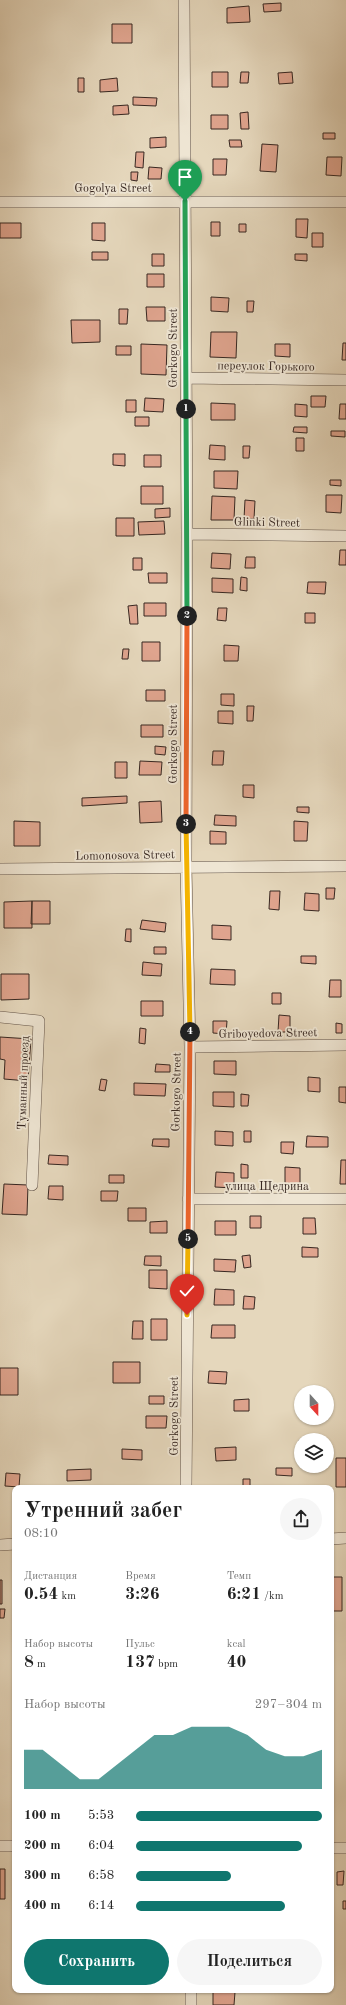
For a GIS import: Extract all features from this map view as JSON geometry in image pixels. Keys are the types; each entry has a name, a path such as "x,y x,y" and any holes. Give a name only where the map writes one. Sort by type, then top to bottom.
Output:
{"street":[{"name":"Gorkogo Street","path":"184,0 187,534 186,867 190,1047 186,1485"},
{"name":"Gogolya Street","path":"0,202 346,202"},
{"name":"переулок Горького","path":"186,378 346,380"},
{"name":"Glinki Street","path":"187,534 346,536"},
{"name":"Lomonosova Street","path":"0,870 346,866"},
{"name":"Туманный проезд","path":"0,1017 39,1021 32,1185"},
{"name":"Griboyedova Street","path":"190,1047 346,1045"},
{"name":"улица Щедрина","path":"188,1199 346,1199"},
{"path":"334,1539 346,1538"},
{"path":"0,1544 12,1544"},
{"path":"0,1846 12,1846"},
{"path":"334,1848 346,1848"},
{"path":"191,1993 191,2005"}],"building":[{"path":"281,3 281,11 264,12 263,4"},
{"path":"249,6 250,22 227,23 227,8"},
{"path":"112,24 132,24 132,43 112,43"},
{"path":"212,72 228,72 228,87 212,87"},
{"path":"241,72 249,72 248,83 240,83"},
{"path":"292,72 293,83 279,84 278,73"},
{"path":"78,78 84,78 84,92 78,92"},
{"path":"117,78 118,91 100,92 100,80"},
{"path":"133,97 157,98 156,106 133,105"},
{"path":"128,105 129,114 113,115 113,106"},
{"path":"248,112 249,129 241,129 240,113"},
{"path":"211,115 228,115 228,129 211,129"},
{"path":"323,133 335,133 335,139 323,139"},
{"path":"166,137 166,147 150,148 150,138"},
{"path":"229,140 241,140 242,147 230,147"},
{"path":"262,144 278,145 276,172 260,171"},
{"path":"136,152 144,152 143,168 135,167"},
{"path":"327,157 342,157 341,176 326,175"},
{"path":"213,159 227,159 226,175 213,175"},
{"path":"149,167 162,168 161,179 148,179"},
{"path":"131,172 138,172 137,181 131,180"},
{"path":"296,219 308,219 307,238 296,237"},
{"path":"211,222 220,222 220,236 211,236"},
{"path":"0,223 21,223 21,238 0,238"},
{"path":"92,223 105,223 105,241 92,240"},
{"path":"239,224 246,224 246,232 239,232"},
{"path":"312,233 323,233 323,247 312,247"},
{"path":"92,252 108,252 108,260 92,260"},
{"path":"152,254 164,254 164,266 152,266"},
{"path":"295,254 307,254 307,261 295,260"},
{"path":"147,274 164,274 164,287 147,287"},
{"path":"211,297 229,298 228,312 211,311"},
{"path":"247,301 254,301 253,312 247,312"},
{"path":"146,307 165,307 165,321 147,321"},
{"path":"119,309 128,309 127,324 119,324"},
{"path":"71,320 100,320 100,342 72,343"},
{"path":"211,332 237,332 236,358 210,357"},
{"path":"343,343 346,343 346,360 342,360"},
{"path":"141,344 167,345 166,375 141,374"},
{"path":"275,344 290,344 290,357 275,356"},
{"path":"116,346 131,346 131,355 116,355"},
{"path":"311,396 326,396 325,407 311,407"},
{"path":"145,398 164,399 163,412 144,411"},
{"path":"126,400 136,400 136,412 126,412"},
{"path":"211,403 235,404 235,420 211,420"},
{"path":"295,404 307,405 307,417 295,416"},
{"path":"340,404 346,404 346,419 339,419"},
{"path":"135,417 149,417 149,426 135,426"},
{"path":"294,427 307,427 307,433 293,432"},
{"path":"331,431 345,431 345,437 331,436"},
{"path":"296,438 304,438 304,451 296,451"},
{"path":"210,445 225,446 225,460 209,459"},
{"path":"243,446 250,446 249,458 243,458"},
{"path":"113,454 125,454 125,466 113,465"},
{"path":"144,455 161,455 161,467 144,467"},
{"path":"214,471 238,471 237,489 214,488"},
{"path":"330,480 341,480 341,486 330,485"},
{"path":"141,486 163,486 163,504 141,504"},
{"path":"326,495 342,495 341,513 326,512"},
{"path":"212,496 235,497 234,520 211,520"},
{"path":"245,500 255,501 254,519 244,519"},
{"path":"170,508 170,517 155,518 155,509"},
{"path":"116,518 134,518 134,536 116,536"},
{"path":"164,521 165,534 139,535 138,522"},
{"path":"340,550 346,550 346,565 339,565"},
{"path":"212,553 231,554 230,569 211,568"},
{"path":"246,557 255,557 255,568 245,568"},
{"path":"133,558 142,558 142,570 133,570"},
{"path":"148,573 167,573 167,583 149,583"},
{"path":"241,577 247,578 247,591 240,590"},
{"path":"212,578 233,579 233,593 212,592"},
{"path":"308,582 326,582 325,594 307,593"},
{"path":"144,603 166,603 166,616 144,616"},
{"path":"137,605 138,624 130,624 128,606"},
{"path":"218,608 227,608 226,621 217,620"},
{"path":"305,613 315,613 315,623 305,623"},
{"path":"142,642 160,642 160,661 142,661"},
{"path":"224,645 239,646 238,661 224,661"},
{"path":"123,649 129,649 128,659 122,659"},
{"path":"146,690 165,690 165,701 146,701"},
{"path":"221,694 234,694 234,706 221,705"},
{"path":"247,706 254,706 253,721 247,721"},
{"path":"218,711 233,711 233,724 218,723"},
{"path":"141,725 163,725 163,737 141,737"},
{"path":"155,746 166,747 165,755 155,754"},
{"path":"213,751 224,751 223,765 212,765"},
{"path":"140,761 162,762 161,775 139,775"},
{"path":"115,762 127,762 127,778 115,778"},
{"path":"243,785 254,785 254,798 243,797"},
{"path":"127,796 127,803 82,806 82,798"},
{"path":"161,801 162,822 140,823 139,802"},
{"path":"297,807 309,807 309,813 297,812"},
{"path":"215,815 236,816 236,826 214,825"},
{"path":"14,821 40,822 40,846 14,846"},
{"path":"294,821 308,822 307,841 294,841"},
{"path":"210,831 226,832 226,844 210,844"},
{"path":"326,888 335,888 334,899 326,899"},
{"path":"270,891 280,891 279,910 269,909"},
{"path":"305,893 319,894 319,911 304,910"},
{"path":"32,901 50,901 50,924 31,924"},
{"path":"32,901 32,928 4,928 4,902"},
{"path":"142,920 166,923 165,932 140,929"},
{"path":"212,925 231,926 231,940 212,939"},
{"path":"126,929 131,929 131,942 125,941"},
{"path":"154,947 166,947 166,954 154,954"},
{"path":"301,956 316,956 316,964 301,963"},
{"path":"143,962 162,964 161,976 142,975"},
{"path":"211,969 235,970 235,985 210,984"},
{"path":"1,974 29,974 29,999 1,1000"},
{"path":"330,980 341,980 341,997 329,997"},
{"path":"272,993 281,993 281,1004 272,1004"},
{"path":"141,1001 163,1001 163,1016 141,1016"},
{"path":"279,1015 290,1016 290,1032 278,1032"},
{"path":"213,1021 227,1021 226,1034 213,1033"},
{"path":"336,1023 342,1024 342,1033 336,1033"},
{"path":"140,1028 146,1029 145,1044 139,1043"},
{"path":"0,1037 31,1039 28,1081 4,1079 5,1060 0,1059"},
{"path":"214,1061 236,1061 236,1075 214,1074"},
{"path":"156,1064 170,1065 170,1072 155,1072"},
{"path":"308,1077 320,1078 320,1092 308,1091"},
{"path":"101,1079 107,1080 105,1091 99,1090"},
{"path":"134,1083 166,1084 165,1096 134,1095"},
{"path":"339,1087 346,1087 346,1103 339,1102"},
{"path":"213,1092 234,1092 234,1107 213,1106"},
{"path":"241,1094 249,1095 248,1106 241,1106"},
{"path":"215,1131 233,1132 233,1146 215,1145"},
{"path":"244,1131 251,1131 251,1142 244,1142"},
{"path":"307,1136 328,1137 328,1147 306,1147"},
{"path":"153,1139 169,1139 169,1147 152,1146"},
{"path":"281,1142 294,1142 293,1154 281,1153"},
{"path":"49,1155 68,1156 68,1165 48,1164"},
{"path":"341,1160 346,1160 346,1184 340,1184"},
{"path":"241,1164 248,1165 248,1178 241,1178"},
{"path":"285,1167 300,1168 300,1184 285,1184"},
{"path":"216,1172 234,1173 234,1188 215,1187"},
{"path":"109,1175 124,1175 124,1183 109,1183"},
{"path":"4,1184 28,1185 27,1215 2,1214"},
{"path":"49,1186 63,1186 63,1200 48,1199"},
{"path":"101,1191 118,1191 117,1201 101,1201"},
{"path":"128,1208 146,1208 146,1221 128,1221"},
{"path":"250,1216 261,1216 261,1228 250,1228"},
{"path":"303,1218 315,1218 316,1234 303,1234"},
{"path":"167,1221 167,1233 150,1233 150,1222"},
{"path":"215,1221 236,1221 236,1235 215,1235"},
{"path":"302,1247 318,1248 318,1257 302,1257"},
{"path":"250,1255 251,1267 244,1268 242,1256"},
{"path":"145,1256 161,1256 161,1266 144,1265"},
{"path":"214,1259 236,1260 235,1272 214,1271"},
{"path":"149,1270 167,1270 167,1289 149,1288"},
{"path":"215,1289 234,1290 234,1305 214,1305"},
{"path":"244,1296 255,1297 254,1309 243,1309"},
{"path":"151,1319 167,1319 167,1340 151,1340"},
{"path":"133,1321 143,1321 143,1339 132,1339"},
{"path":"212,1325 235,1325 235,1338 211,1338"},
{"path":"113,1362 140,1362 140,1383 113,1383"},
{"path":"0,1368 18,1368 18,1395 0,1395"},
{"path":"209,1371 227,1372 226,1384 208,1383"},
{"path":"149,1396 164,1396 164,1404 149,1404"},
{"path":"249,1399 249,1411 234,1411 234,1400"},
{"path":"146,1416 167,1416 166,1428 146,1428"},
{"path":"236,1447 236,1460 216,1461 215,1448"},
{"path":"122,1449 142,1450 142,1460 122,1459"},
{"path":"336,1458 346,1458 346,1487 336,1487"},
{"path":"276,1468 292,1468 292,1476 276,1475"},
{"path":"91,1469 91,1480 67,1481 67,1470"},
{"path":"6,1473 20,1474 19,1485 5,1486"},
{"path":"243,1479 250,1479 250,1485 243,1485"},
{"path":"334,1577 342,1577 342,1611 334,1611"},
{"path":"0,1580 2,1580 2,1604 0,1604"},
{"path":"0,1609 5,1609 4,1618 0,1618"},
{"path":"0,1869 5,1869 5,1899 0,1899"},
{"path":"344,1871 343,1885 337,1885 337,1872"},
{"path":"343,1901 346,1901 346,1909 343,1909"},
{"path":"213,1993 235,1993 234,2005 213,2005"}],"route":[{"path":"185,201 187,534 186,867 190,1047 187,1315"}]}
